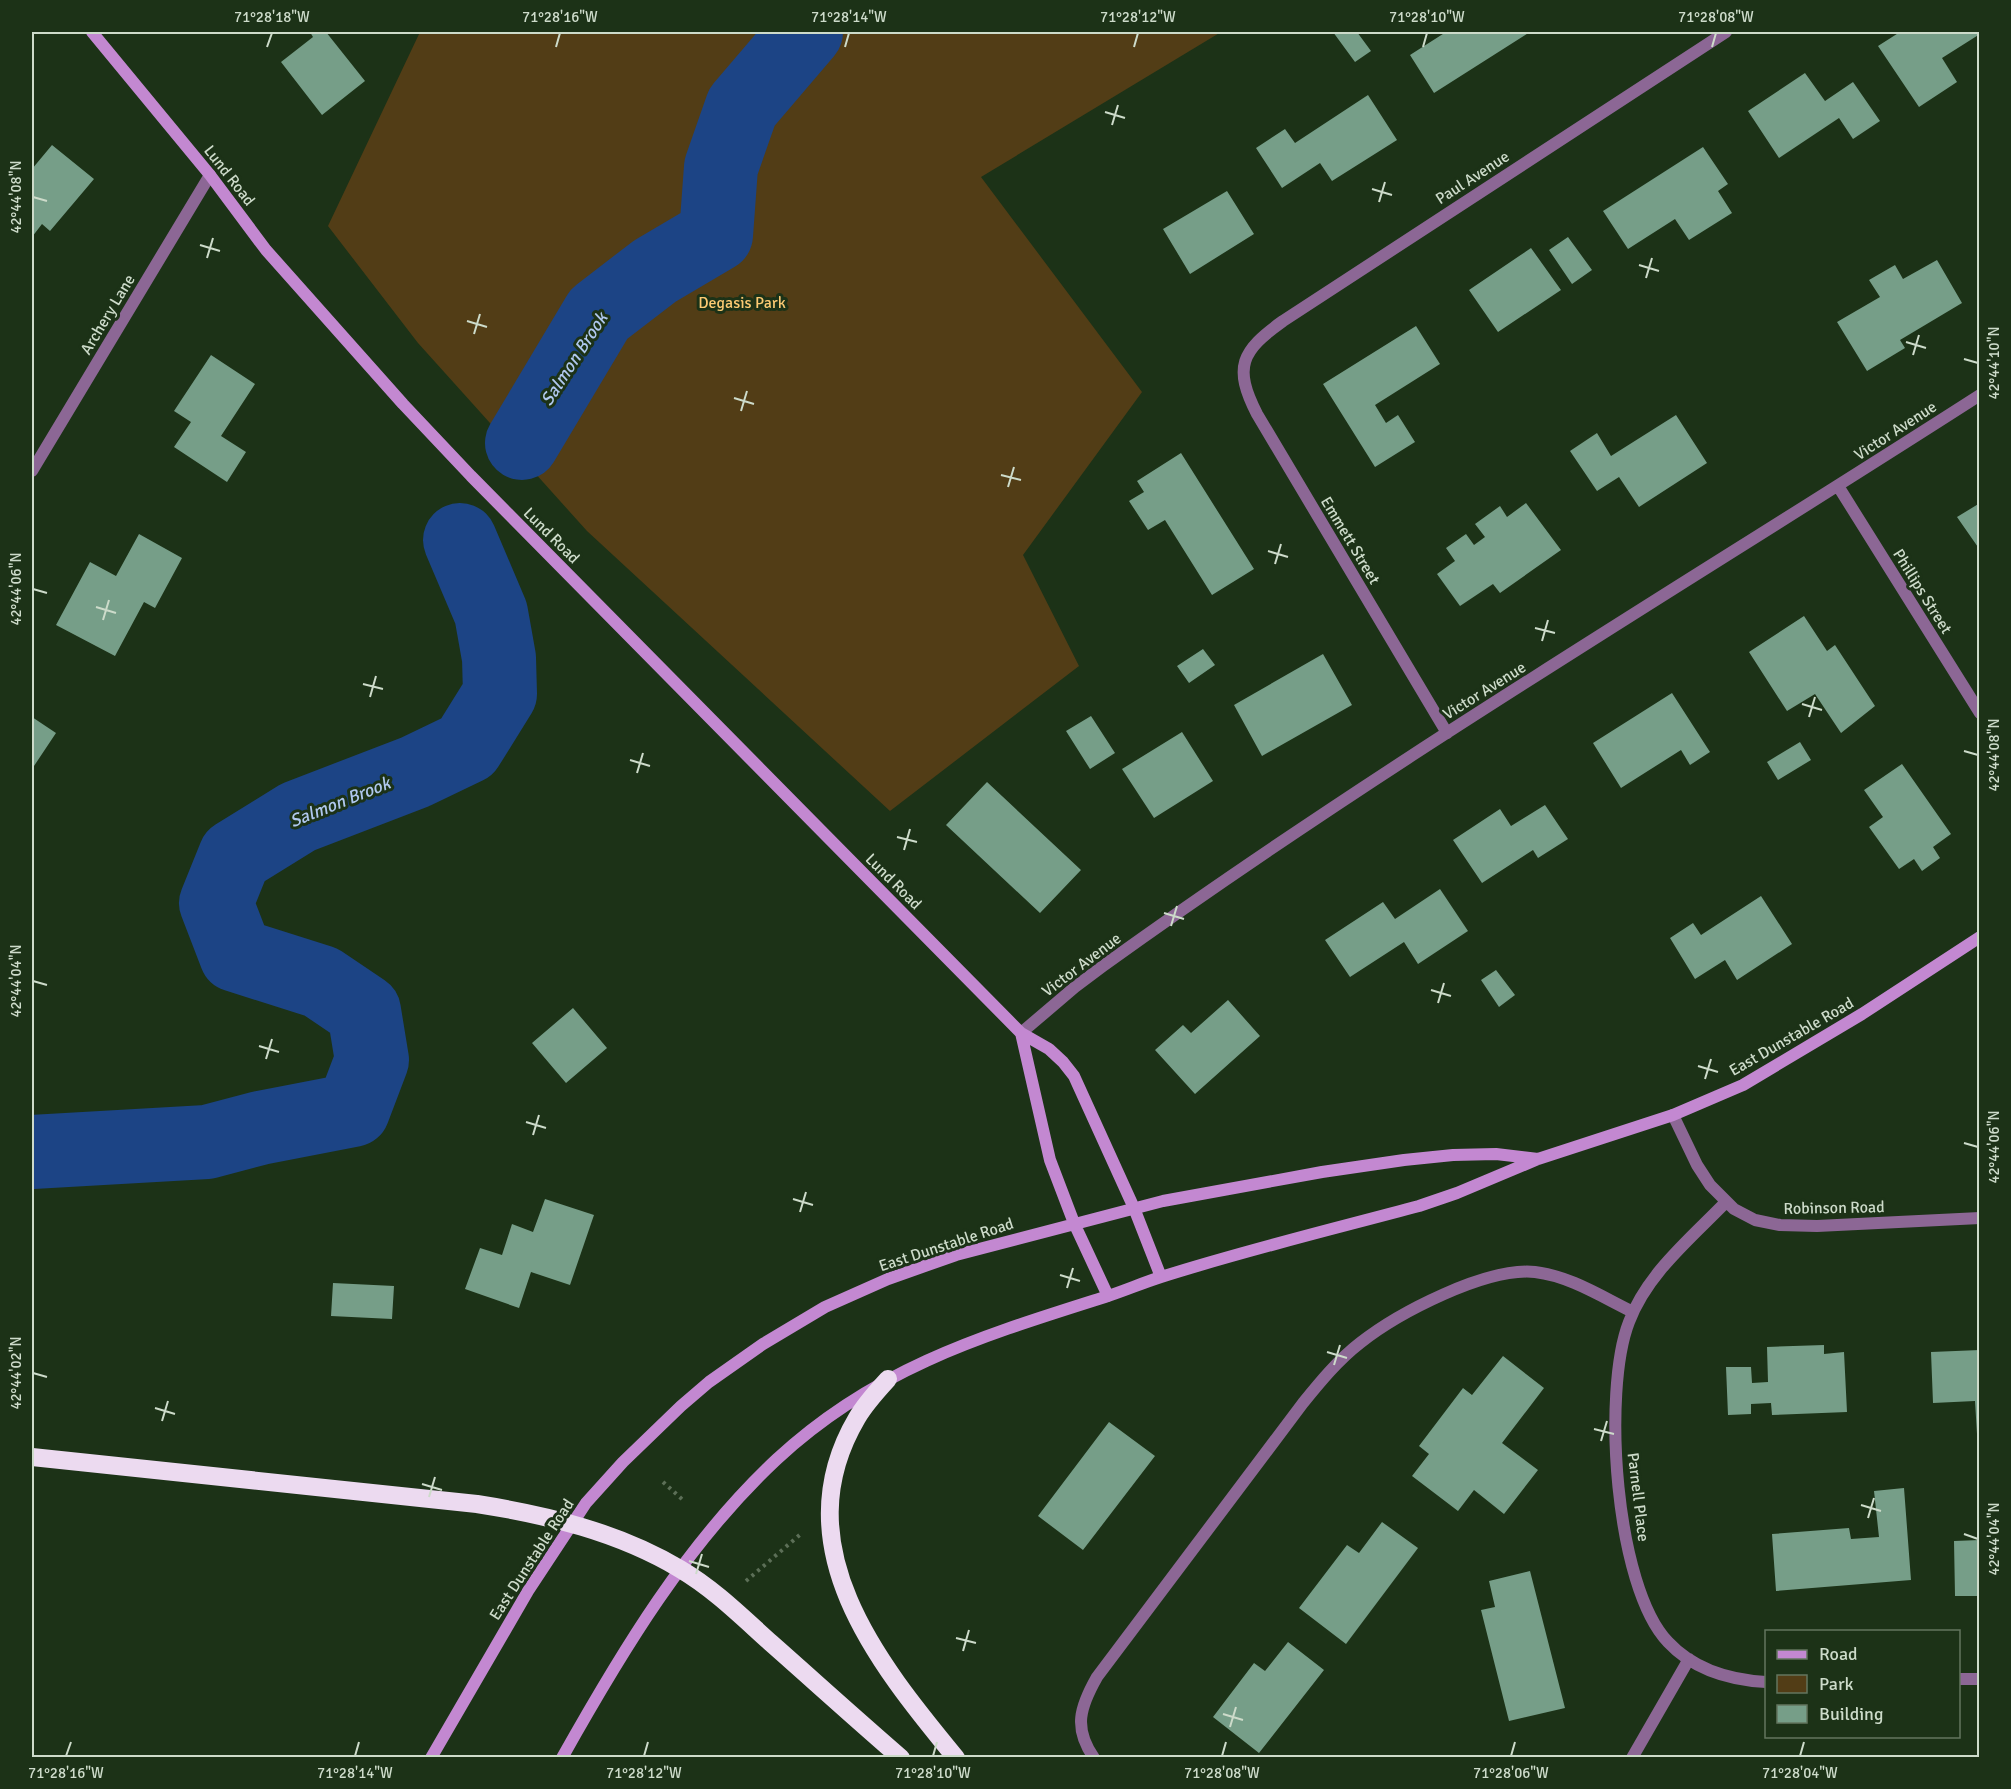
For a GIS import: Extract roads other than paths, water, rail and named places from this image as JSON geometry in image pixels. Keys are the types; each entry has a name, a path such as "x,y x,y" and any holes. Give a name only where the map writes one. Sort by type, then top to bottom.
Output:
{"highway":[{"path":"888,1379 858,1417 844,1444 832,1491 829,1526 831,1544 850,1606 862,1627 905,1693 956,1758"},
{"path":"32,1457 477,1504 571,1524 626,1542 680,1569 721,1598 901,1758"}],"street":[{"name":"Lund Road","path":"92,32 210,175 266,250 403,404 471,476 1021,1033 1049,1050 1063,1062 1074,1076 1134,1208 1161,1277"},
{"name":"Paul Avenue","path":"1246,360 1254,344 1282,321 1726,32"},
{"name":"Archery Lane","path":"32,471 210,175"},
{"name":"Emmett Street","path":"1246,360 1243,376 1245,390 1257,414 1447,733"},
{"name":"Victor Avenue","path":"1021,1033 1114,958 1281,843 1447,733 1980,395"},
{"name":"Phillips Street","path":"1838,486 1980,712"},
{"name":"East Dunstable Road","path":"562,1758 624,1651 680,1569 733,1506 777,1458 834,1413 888,1379 938,1354 992,1332 1161,1277 1419,1206 1457,1193 1538,1159 1673,1115 1743,1085 1785,1062 1980,938"},
{"path":"1021,1033 1050,1160 1074,1223 1108,1296"},
{"name":"Robinson Road","path":"1673,1115 1703,1177 1725,1203 1750,1217 1780,1225 1817,1226 1980,1218"},
{"name":"East Dunstable Road","path":"431,1758 522,1601 586,1503 681,1406 736,1362 794,1324 857,1292 921,1266 1134,1208 1299,1176 1404,1160 1453,1155 1496,1154 1538,1159"},
{"name":"Parnell Place","path":"1725,1203 1665,1264 1647,1287 1633,1312 1621,1349 1615,1395 1615,1441 1621,1506 1632,1565 1647,1611 1668,1643 1689,1659 1714,1673 1765,1682"},
{"path":"1094,1758 1082,1737 1080,1727 1085,1702 1097,1677 1303,1403 1331,1370 1373,1333 1428,1301 1483,1280 1520,1272 1551,1275 1583,1287 1633,1312"},
{"path":"1632,1758 1689,1659"},
{"path":"1960,1679 1980,1679"}],"waterway":[{"name":"Salmon Brook","path":"522,443 599,314 655,271 716,235 721,167 742,107 806,32"},
{"name":"Salmon Brook","path":"32,1152 207,1142 260,1128 353,1110 372,1060 364,1011 321,982 236,955 216,903 235,856 298,817 415,772 467,747 500,694 499,658 491,613 460,540"}],"park label":[{"name":"Degasis Park","path":"742,302"}]}
